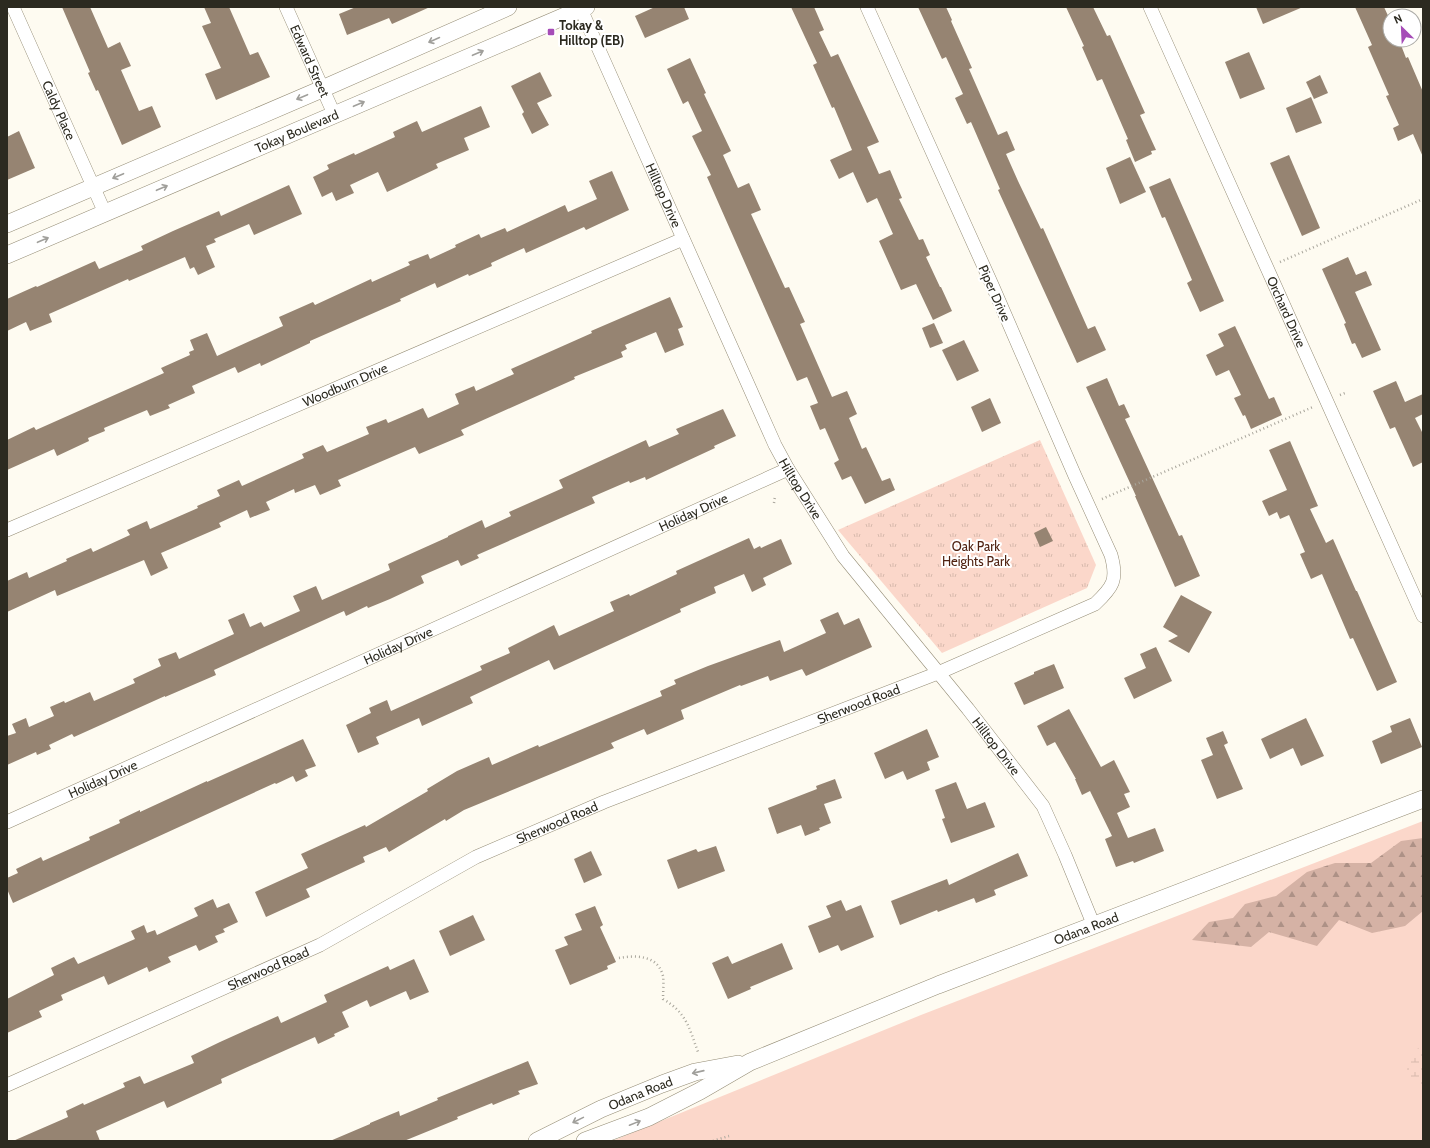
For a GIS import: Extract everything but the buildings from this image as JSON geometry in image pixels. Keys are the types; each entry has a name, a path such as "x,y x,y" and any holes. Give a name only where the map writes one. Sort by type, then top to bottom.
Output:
{"street":[{"name":"Caldy Place","path":"13,7 105,213"},
{"name":"Edward Street","path":"286,7 334,114"},
{"path":"7,224 322,89 508,7"},
{"name":"Piper Drive","path":"867,7 990,280 1111,555 1115,569 1113,582"},
{"name":"Orchard Drive","path":"1150,7 1423,616"},
{"name":"Tokay Boulevard","path":"7,255 582,8"},
{"name":"Hilltop Drive","path":"582,8 775,445 788,469 843,556 968,709 1043,806 1094,926"},
{"name":"Woodburn Drive","path":"7,530 683,239"},
{"name":"Holiday Drive","path":"7,822 788,469"},
{"name":"Sherwood Road","path":"7,1085 320,945 476,857 604,802 938,673 1095,604 1108,592 1113,582"},
{"name":"Odana Road","path":"585,1141 649,1117 700,1092 750,1062 938,985 1423,799"},
{"name":"Odana Road","path":"537,1141 601,1109 662,1084 695,1072 750,1062"}],"path":[{"path":"1285,259 1423,199"},
{"path":"1088,505 1345,393"},
{"path":"774,502 775,496"},
{"path":"619,958 632,956 642,957 652,960 659,966 663,977 663,999 678,1009 684,1017 698,1052"},
{"path":"713,1141 729,1136"}],"green space":[{"name":"Oak Park Heights Park","path":"1040,440 1096,565 1087,588 942,653 838,530"},
{"path":"1423,821 1423,1141 612,1141 921,1015"},
{"path":"1423,838 1423,911 1405,926 1372,933 1339,920 1317,946 1269,932 1251,947 1192,940 1209,922 1233,918 1245,904 1276,896 1307,872 1335,863 1371,863 1401,841"},
{"path":"1423,1046 1423,1085 1410,1082 1407,1077 1407,1066 1411,1054"}],"place":[{"name":"Tokay & Hilltop (EB)","path":"551,32"}]}
